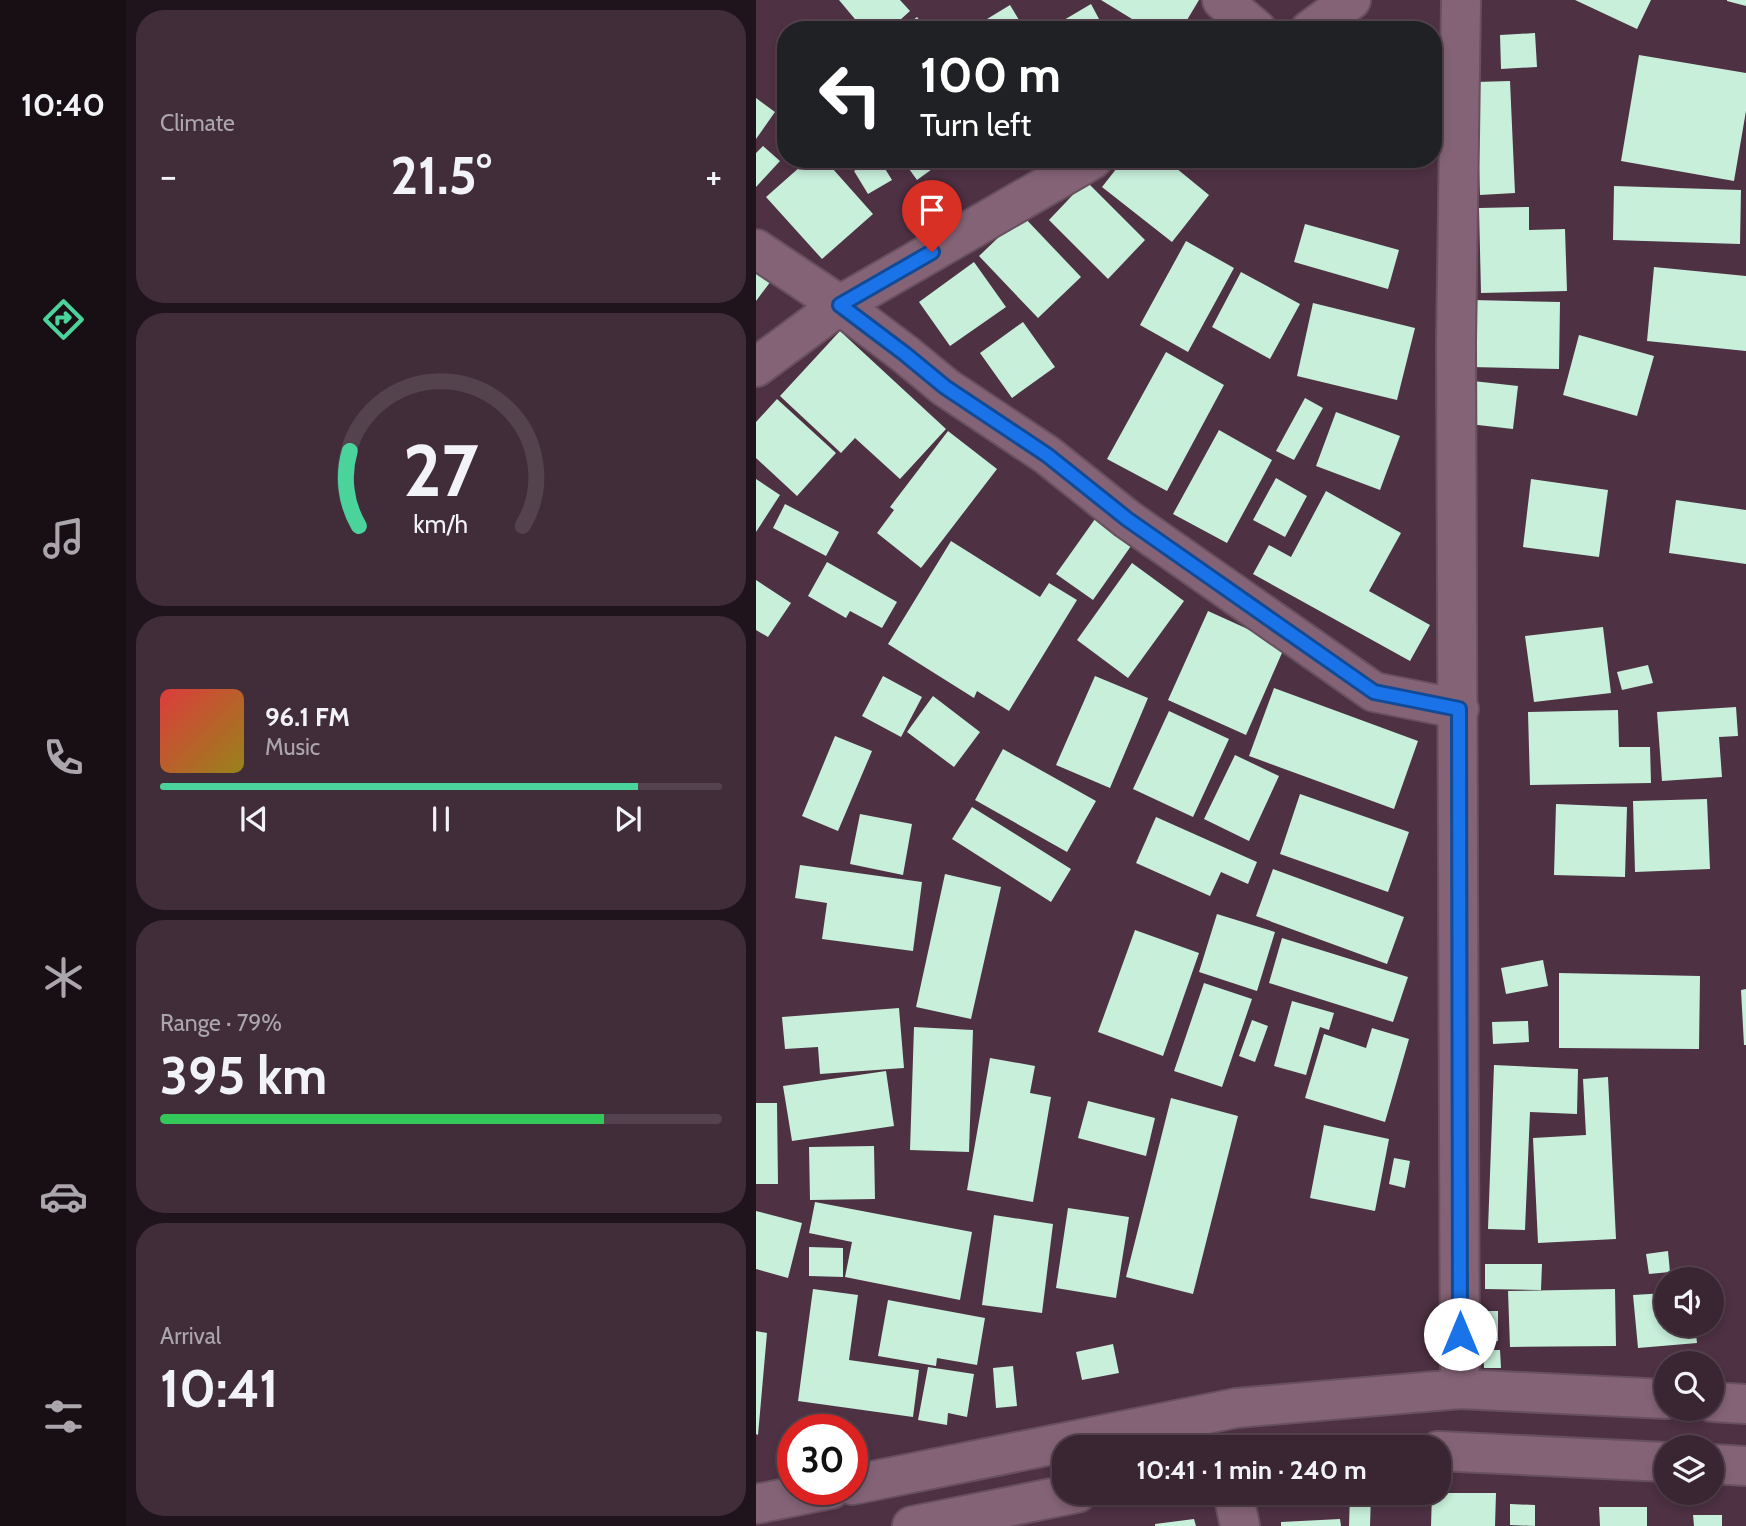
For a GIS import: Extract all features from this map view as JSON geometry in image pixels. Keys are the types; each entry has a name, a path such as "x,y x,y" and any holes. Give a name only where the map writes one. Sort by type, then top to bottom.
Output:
{"street":[{"path":"1222,0 1247,21"},
{"path":"1322,21 1351,0"},
{"path":"1460,1389 1457,343 1461,0"},
{"path":"756,367 840,305 1077,168"},
{"path":"756,248 840,305 945,387 1047,455 1127,519 1374,692 1459,709"},
{"path":"868,1482 1236,1408 1460,1389 1654,1398"},
{"path":"1724,1403 1746,1404"},
{"path":"1451,1452 1654,1461"},
{"path":"1724,1465 1746,1466"},
{"path":"912,1526 1052,1498"},
{"path":"756,1504 777,1500"},
{"path":"1236,1505 1240,1526"}],"building":[{"path":"839,0 900,0 910,11 899,21 856,21"},
{"path":"1101,0 1199,0 1186,21 1135,21"},
{"path":"1575,0 1651,0 1637,29"},
{"path":"1746,0 1746,6 1727,1"},
{"path":"1091,4 1100,21 1062,21"},
{"path":"1010,5 1020,21 984,21"},
{"path":"1535,33 1537,67 1501,69 1500,35"},
{"path":"1639,55 1746,73 1746,111 1734,181 1621,161"},
{"path":"1510,81 1515,193 1480,195 1476,82"},
{"path":"756,98 775,112 756,139"},
{"path":"763,146 777,158 777,164 756,187 756,153"},
{"path":"799,168 832,168 873,214 822,259 766,197"},
{"path":"859,168 885,168 892,180 868,194 854,171"},
{"path":"908,168 934,168 917,180"},
{"path":"1117,168 1176,168 1209,195 1172,242 1102,187"},
{"path":"1086,181 1145,240 1108,279 1049,220"},
{"path":"1614,186 1741,190 1740,244 1613,240"},
{"path":"1529,207 1529,230 1565,229 1567,291 1481,293 1479,208"},
{"path":"1022,215 1081,277 1038,318 979,256"},
{"path":"1305,224 1399,250 1388,289 1294,262"},
{"path":"1186,241 1234,268 1188,352 1140,325"},
{"path":"974,262 1006,307 950,346 919,302"},
{"path":"1654,267 1746,276 1746,351 1647,341"},
{"path":"756,270 771,281 756,301"},
{"path":"1241,272 1300,304 1270,359 1212,327"},
{"path":"1472,300 1560,302 1559,369 1471,367"},
{"path":"1313,303 1415,328 1397,400 1297,376"},
{"path":"1023,322 1055,367 1012,398 980,353"},
{"path":"840,331 946,429 900,479 855,438 841,453 780,396"},
{"path":"1579,335 1654,356 1637,416 1563,395"},
{"path":"1166,352 1224,385 1167,491 1107,459"},
{"path":"1473,381 1518,386 1513,429 1469,424"},
{"path":"1305,398 1323,408 1294,460 1276,451"},
{"path":"777,399 836,453 797,496 756,458 756,422"},
{"path":"1336,412 1400,436 1380,490 1316,466"},
{"path":"1219,430 1272,460 1227,543 1173,514"},
{"path":"948,431 997,469 921,568 877,533 894,510 890,507"},
{"path":"1276,478 1307,496 1285,537 1253,520"},
{"path":"756,479 780,495 756,532"},
{"path":"1531,479 1608,490 1599,557 1523,547"},
{"path":"1326,491 1401,533 1369,591 1430,625 1410,661 1253,574 1269,545 1291,557"},
{"path":"1676,500 1746,510 1746,564 1669,553"},
{"path":"785,504 839,532 826,556 773,528"},
{"path":"1095,519 1131,546 1093,600 1056,574"},
{"path":"951,541 1040,597 1049,583 1077,600 1009,711 977,691 974,698 888,644"},
{"path":"827,562 897,602 882,628 850,611 846,618 808,596"},
{"path":"1132,563 1184,601 1128,678 1077,640"},
{"path":"756,580 791,603 768,637 756,630"},
{"path":"1208,611 1285,646 1246,735 1168,700"},
{"path":"1603,627 1611,693 1534,702 1525,636"},
{"path":"1648,665 1653,683 1622,690 1617,672"},
{"path":"883,676 922,697 901,737 862,716"},
{"path":"1095,676 1148,698 1110,788 1056,765"},
{"path":"1274,688 1418,741 1394,809 1249,756"},
{"path":"933,696 980,732 954,767 907,732"},
{"path":"1736,707 1738,736 1719,737 1722,777 1662,781 1657,712"},
{"path":"1618,710 1619,747 1650,747 1651,783 1530,785 1528,712"},
{"path":"1169,711 1229,739 1193,817 1133,789"},
{"path":"835,736 872,751 838,831 802,816"},
{"path":"1003,749 1096,801 1067,852 975,800"},
{"path":"1235,755 1279,776 1249,841 1204,819"},
{"path":"1300,794 1409,832 1388,892 1280,854"},
{"path":"1707,799 1710,869 1635,872 1633,801"},
{"path":"1556,804 1627,807 1625,877 1554,875"},
{"path":"972,807 1071,869 1051,902 952,839"},
{"path":"860,814 912,824 903,875 850,864"},
{"path":"1156,817 1257,862 1248,884 1221,872 1210,896 1136,863"},
{"path":"800,865 922,882 913,951 822,939 827,903 795,898"},
{"path":"1273,869 1404,917 1387,964 1256,916"},
{"path":"945,874 1001,887 971,1019 916,1007"},
{"path":"1217,914 1275,932 1257,991 1199,972"},
{"path":"1135,930 1199,953 1163,1056 1098,1032"},
{"path":"1282,938 1408,977 1393,1022 1269,983"},
{"path":"1543,960 1548,986 1506,994 1501,968"},
{"path":"1559,973 1700,976 1699,1049 1559,1048"},
{"path":"1204,983 1252,999 1222,1087 1174,1071"},
{"path":"1746,989 1746,1045 1744,1045 1741,990"},
{"path":"1292,1001 1334,1013 1329,1030 1320,1027 1306,1075 1274,1066"},
{"path":"899,1008 904,1068 820,1074 818,1047 785,1049 782,1017"},
{"path":"1252,1020 1268,1026 1255,1062 1239,1056"},
{"path":"1528,1021 1529,1042 1493,1044 1492,1022"},
{"path":"914,1027 973,1030 969,1152 910,1150"},
{"path":"1372,1028 1409,1039 1385,1122 1305,1098 1324,1034 1366,1048"},
{"path":"990,1058 1035,1066 1030,1093 1051,1097 1033,1202 967,1190"},
{"path":"1494,1065 1578,1069 1577,1114 1530,1112 1525,1230 1488,1229"},
{"path":"886,1071 894,1126 792,1141 783,1086"},
{"path":"1608,1077 1616,1239 1538,1243 1533,1138 1586,1135 1583,1079"},
{"path":"1171,1098 1238,1116 1193,1294 1126,1277"},
{"path":"1088,1101 1155,1118 1146,1156 1078,1138"},
{"path":"756,1103 777,1103 778,1184 756,1184"},
{"path":"1324,1125 1389,1139 1375,1211 1310,1198"},
{"path":"874,1146 875,1199 810,1200 809,1147"},
{"path":"1394,1158 1410,1161 1405,1188 1389,1184"},
{"path":"815,1202 972,1232 960,1300 845,1277 852,1242 809,1233"},
{"path":"1068,1208 1129,1217 1116,1298 1056,1288"},
{"path":"756,1211 802,1223 788,1278 756,1269"},
{"path":"994,1215 1053,1224 1042,1313 982,1305"},
{"path":"809,1247 843,1248 843,1277 809,1276"},
{"path":"1668,1251 1670,1267 1654,1267 1654,1274 1649,1274 1646,1254"},
{"path":"1485,1264 1542,1264 1541,1290 1485,1289"},
{"path":"813,1289 858,1295 849,1360 919,1370 913,1417 798,1401"},
{"path":"1615,1289 1616,1346 1510,1347 1508,1291"},
{"path":"1654,1294 1654,1337 1696,1337 1697,1343 1638,1348 1633,1295"},
{"path":"888,1300 985,1318 977,1365 937,1358 936,1366 878,1356"},
{"path":"1475,1311 1498,1311 1498,1341 1475,1341"},
{"path":"756,1331 767,1333 758,1435 756,1434"},
{"path":"1113,1344 1119,1373 1082,1380 1076,1352"},
{"path":"1483,1350 1500,1350 1501,1368 1484,1368"},
{"path":"1013,1366 1017,1406 996,1408 993,1368"},
{"path":"928,1367 974,1374 967,1417 948,1413 947,1425 918,1420"},
{"path":"1451,1493 1496,1493 1495,1526 1431,1526 1432,1505 1451,1505"},
{"path":"1510,1504 1535,1505 1535,1526 1510,1525"},
{"path":"1350,1505 1371,1505 1370,1526 1349,1526"},
{"path":"1599,1507 1647,1507 1647,1526 1600,1526"},
{"path":"1693,1515 1722,1515 1722,1526 1694,1526"},
{"path":"1194,1519 1196,1526 1155,1526 1155,1524"},
{"path":"1340,1519 1341,1526 1281,1526 1281,1522"}],"route":[{"path":"932,252 840,305 945,387 1047,455 1127,519 1374,692 1459,709 1460,1334"}]}
